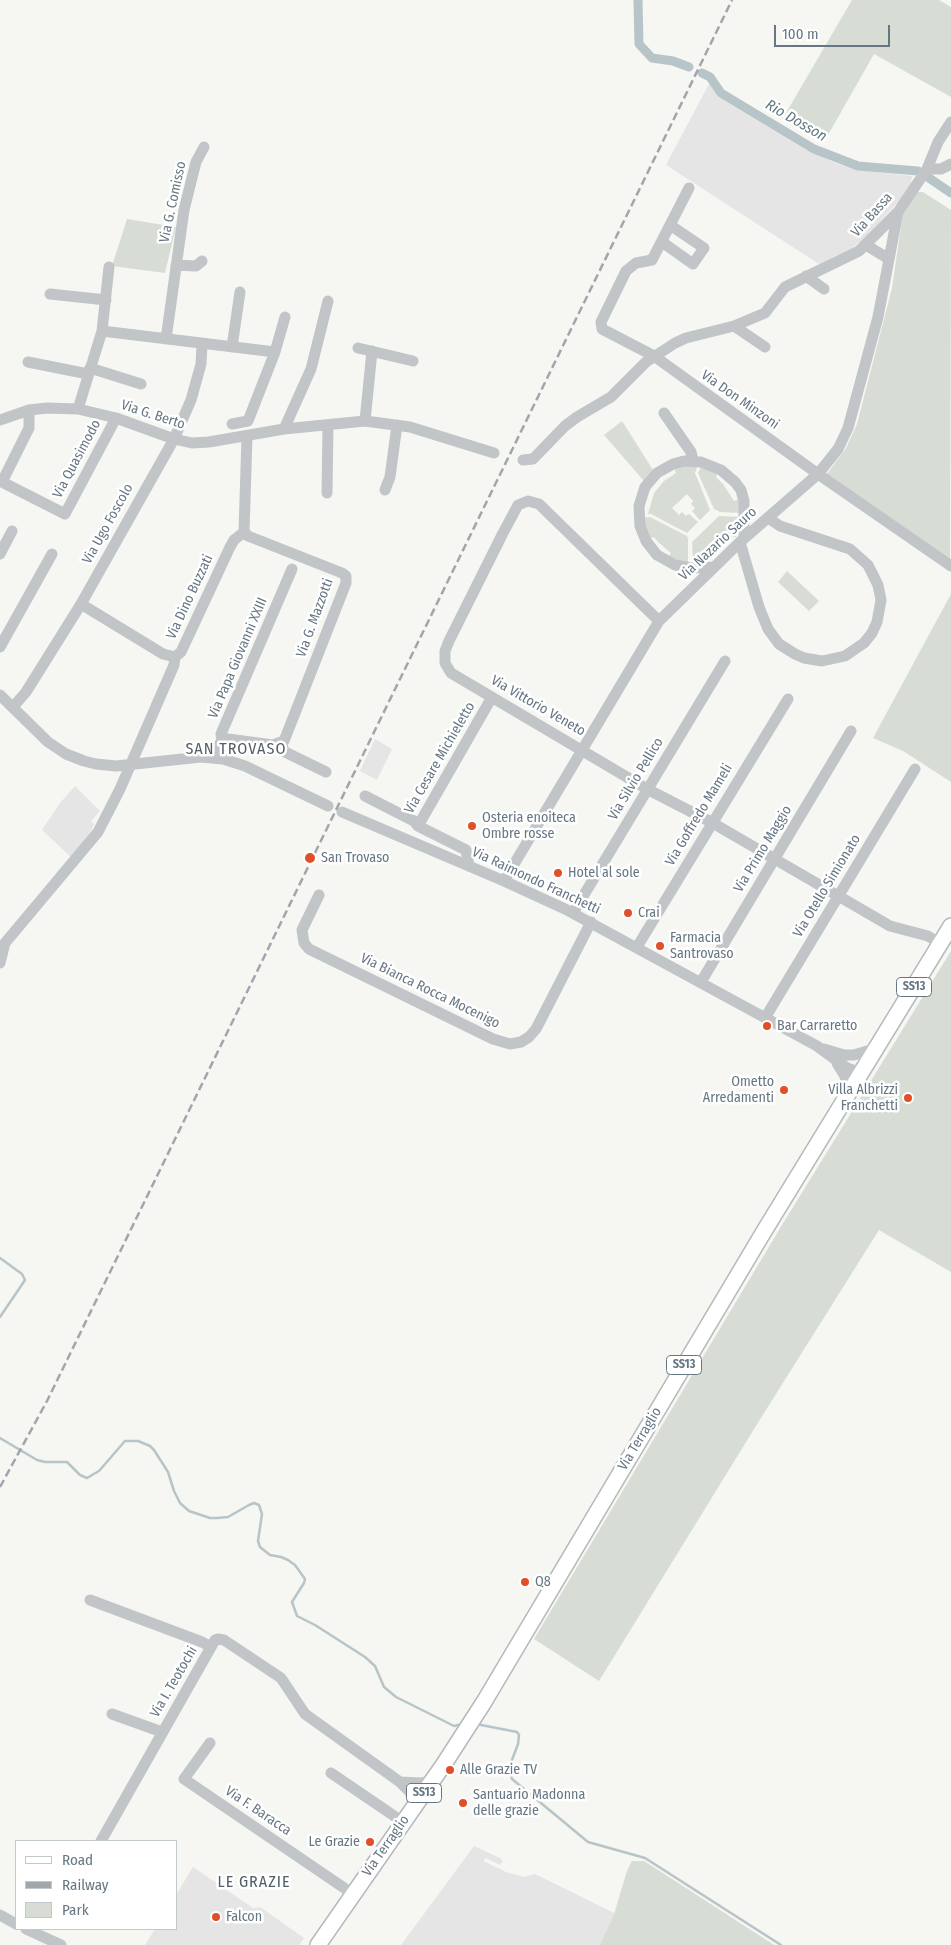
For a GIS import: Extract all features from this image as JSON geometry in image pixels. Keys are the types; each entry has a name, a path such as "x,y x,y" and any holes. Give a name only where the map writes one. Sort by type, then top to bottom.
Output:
{"main road":[{"name":"Via Terraglio","path":"318,1945 433,1780 484,1702 763,1233 951,926"}],"street":[{"name":"Via Bassa","path":"523,460 533,459 565,426 611,397 638,369 654,356 686,338 734,326 765,313 784,287 859,251 898,212 927,170 938,142 951,122"},
{"name":"Via G. Comisso","path":"166,339 184,210 196,162 204,147"},
{"path":"927,170 940,169 951,164"},
{"name":"Via Don Minzoni","path":"689,188 652,260 636,263 628,267 600,325 604,331 654,356 818,474 951,566"},
{"name":"Via Nazario Sauro","path":"504,881 659,621 742,540 818,474 838,449 848,428 878,317 898,212"},
{"path":"662,242 694,264 704,248 670,225"},
{"path":"866,245 889,260"},
{"path":"176,265 196,266 202,260"},
{"path":"78,409 102,331 109,267"},
{"path":"806,276 824,289"},
{"path":"232,347 240,292"},
{"path":"50,294 106,300"},
{"path":"284,429 311,369 328,301"},
{"path":"232,424 248,421 275,352 285,317"},
{"path":"734,326 765,347"},
{"path":"102,331 275,352"},
{"name":"Via Ugo Foscolo","path":"13,707 26,692 81,604 174,439 191,400 201,364 202,344"},
{"path":"358,348 414,360"},
{"path":"365,422 372,351"},
{"path":"28,362 89,371 141,384"},
{"name":"Via G. Berto","path":"0,420 29,410 47,408 78,409 116,418 174,439 192,443 284,429 365,422 410,427 494,453"},
{"name":"Via Quasimodo","path":"29,410 29,428 2,482 65,514 116,418"},
{"path":"664,413 691,452 693,460"},
{"path":"327,493 328,425"},
{"path":"385,490 390,477 397,425"},
{"path":"244,532 247,436"},
{"path":"714,567 691,568 674,565 662,560 646,541 640,526 639,506 646,487 657,472 673,464 693,460 713,465 730,476 741,490 744,501 742,540 759,606 768,629 779,644 804,658 822,661 845,656 864,643 872,633 877,622 881,600 878,585 868,565 850,549 780,526 768,518"},
{"name":"Via Vittorio Veneto","path":"659,621 539,504 533,501 522,502 515,509 503,532 446,651 445,663 451,673 647,789 712,822 774,860 890,926 928,936 940,944"},
{"path":"0,554 12,531"},
{"name":"Via Dino Buzzati","path":"0,963 5,942 98,832 120,789 174,665 175,656 181,652 230,547 234,540 244,532"},
{"name":"Via G. Mazzotti","path":"244,532 248,536 346,576 346,583 286,737 280,743"},
{"path":"0,647 52,554"},
{"name":"Via Papa Giovanni XXIII","path":"212,757 222,740 221,734 292,569"},
{"path":"81,604 163,654 175,656"},
{"name":"Via Silvio Pellico","path":"573,913 725,661"},
{"path":"0,695 48,742 66,754 96,764 129,765 181,758 212,757 245,766 328,806"},
{"name":"Via Cesare Michieletto","path":"469,866 466,850 418,826 492,697"},
{"name":"Via Goffredo Mameli","path":"637,947 788,698"},
{"name":"Via Primo Maggio","path":"701,982 851,731"},
{"path":"222,740 228,739 273,745 280,743 285,752 326,772"},
{"name":"Via Otello Simionato","path":"765,1018 915,769"},
{"path":"365,796 414,821 418,826"},
{"name":"Via Raimondo Franchetti","path":"342,812 504,881 591,922 816,1046 839,1057 850,1059 862,1073"},
{"name":"Via Bianca Rocca Mocenigo","path":"319,895 302,930 304,943 309,949 493,1039 510,1044 521,1042 536,1029 591,922"},
{"name":"Via Raimondo Franchetti","path":"839,1057 854,1055 877,1048"},
{"path":"839,1057 848,1095"},
{"path":"90,1600 211,1647"},
{"name":"Via I. Teotochi","path":"102,1840 214,1640 224,1640 281,1678 305,1714 400,1782 410,1792 416,1804"},
{"path":"112,1714 162,1732"},
{"name":"Via F. Baracca","path":"210,1743 184,1779 353,1894"},
{"path":"331,1774 403,1822"},
{"path":"400,1782 421,1783 433,1780"},
{"path":"0,1915 15,1923"},
{"path":"28,1930 56,1943"},
{"path":"54,1930 56,1943"}],"shaded area":[{"path":"710,82 717,95 812,152 835,163 857,170 912,176 910,189 863,240 850,249 819,264 666,165"},
{"path":"375,739 392,749 377,780 360,771"},
{"path":"75,786 100,811 91,821 94,824 90,833 71,857 42,830 60,803"},
{"path":"474,1846 503,1861 500,1865 486,1858 483,1861 506,1872 524,1877 535,1874 614,1913 632,1861 644,1861 774,1945 401,1945"},
{"path":"193,1867 253,1908 260,1907 304,1938 299,1945 145,1945 154,1930 178,1930 178,1892"}],"green space":[{"path":"852,0 939,0 951,7 951,97 874,54 824,142 783,118"},
{"path":"917,192 923,192 951,210 950,561 827,474 846,448 857,424 892,288 903,213"},
{"path":"127,219 176,227 165,273 112,266"},
{"path":"622,421 653,470 644,481 604,435"},
{"path":"698,464 695,473 710,510 700,520 692,511 695,508 691,504 693,501 687,494 672,508 679,515 682,512 686,516 689,514 698,522 687,533 648,514 654,493 664,481 676,473 674,468"},
{"path":"702,465 718,473 716,477 734,501 739,499 741,513 720,512 714,509 698,473"},
{"path":"719,516 741,517 736,537 731,537 713,554 712,559 693,563 692,542"},
{"path":"650,517 687,536 688,563 668,558 671,553 654,537 649,539 642,518"},
{"path":"787,571 819,601 809,611 778,582"},
{"path":"951,594 951,782 903,751 873,738"},
{"path":"951,951 951,1272 879,1230 599,1681 534,1639 782,1225"},
{"path":"632,1861 644,1861 774,1945 600,1945 615,1913 627,1871"}],"waterway":[{"name":"Rio Dosson","path":"638,0 639,44 652,58 673,61 689,67"},
{"name":"Rio Dosson","path":"702,73 710,77 721,93 814,149 858,166 918,171"},
{"name":"Rio Dosson","path":"929,178 951,193"},
{"path":"0,1258 22,1274 25,1280 0,1317"},
{"path":"0,1438 37,1460 67,1462 80,1475 87,1478 99,1471 125,1441 138,1441 150,1446 154,1450 168,1472 180,1503 189,1511 210,1518 218,1518 228,1517 254,1503 259,1505 262,1514 258,1541 260,1547 270,1555 288,1560 295,1565 305,1579 292,1602 297,1616 315,1625 365,1657 375,1666 384,1687 396,1697 454,1726 463,1724"},
{"path":"476,1724 517,1732 519,1735 518,1744 509,1768 512,1779 588,1842 645,1858 781,1945"}],"railway":[{"path":"0,1487 47,1401 732,0"}],"place":[{"name":"Osteria enoiteca Ombre rosse","path":"472,826"},
{"name":"San Trovaso","path":"310,858"},
{"name":"Hotel al sole","path":"558,873"},
{"name":"Crai","path":"628,913"},
{"name":"Farmacia Santrovaso","path":"660,946"},
{"name":"Bar Carraretto","path":"767,1026"},
{"name":"Ometto Arredamenti","path":"784,1090"},
{"name":"Villa Albrizzi Franchetti","path":"908,1098"},
{"name":"Q8","path":"525,1582"},
{"name":"Alle Grazie TV","path":"450,1770"},
{"name":"Santuario Madonna delle grazie","path":"463,1803"},
{"name":"Le Grazie","path":"370,1842"},
{"name":"Falcon","path":"216,1917"}],"district":[{"name":"SAN TROVASO","path":"236,750"},
{"name":"LE GRAZIE","path":"254,1883"}]}
